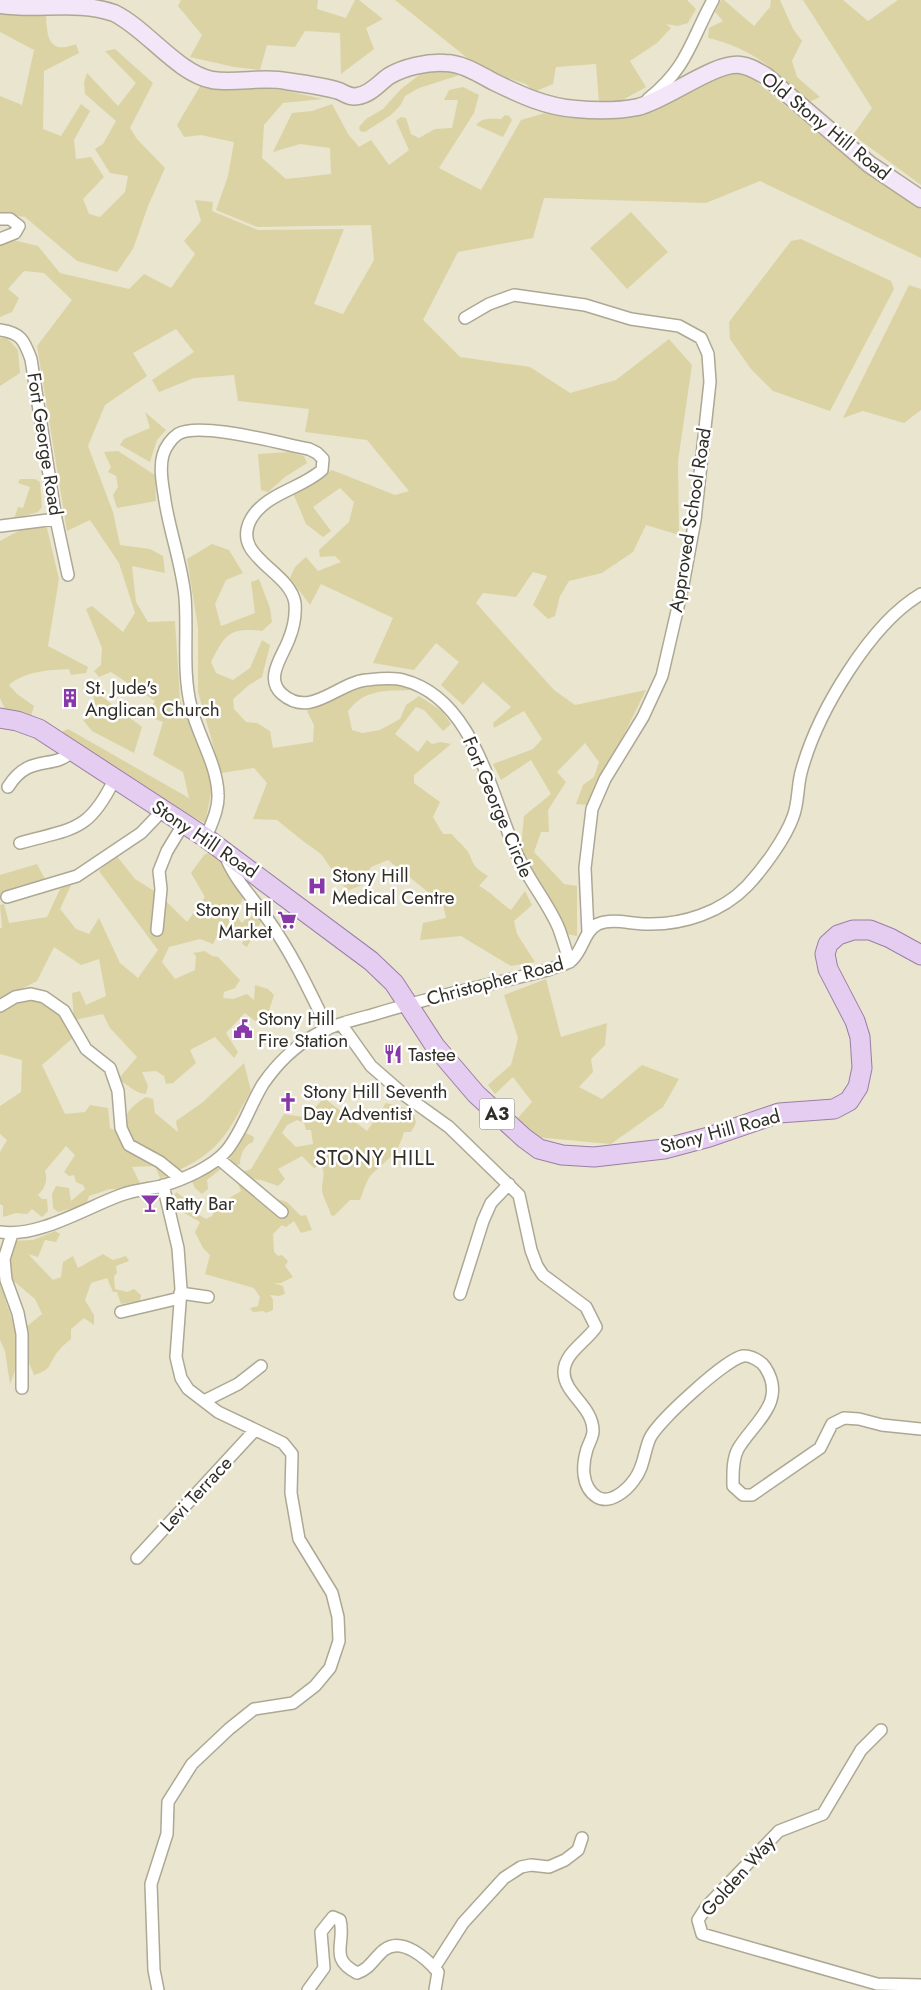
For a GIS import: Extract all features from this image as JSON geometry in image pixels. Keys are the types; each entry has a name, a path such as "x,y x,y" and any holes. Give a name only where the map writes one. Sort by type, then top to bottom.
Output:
{"main road":[{"name":"Stony Hill Road","path":"0,718 17,721 39,729 184,823 371,961 394,982 450,1066 524,1138 539,1149 562,1155 594,1157 664,1149 709,1137 779,1113 834,1109 849,1101 858,1087 862,1068 860,1037 855,1021 828,968 825,954 828,944 838,935 846,932 870,930 890,938 921,955"}],"street":[{"path":"638,107 666,84 685,59 701,20 713,0"},
{"name":"Old Stony Hill Road","path":"0,5 27,8 58,3 75,4 113,12 140,29 187,67 212,80 286,80 357,97 364,95 399,71 430,63 447,62 464,67 526,97 552,106 599,110 638,107 676,92 710,72 730,65 752,68 766,76 869,164 921,199"},
{"path":"0,219 10,219 18,226 15,233 0,239"},
{"name":"Approved School Road","path":"465,318 489,304 514,295 584,305 631,319 679,326 701,338 708,354 710,382 695,520 683,585 662,676 643,717 605,779 592,809 585,868 588,932"},
{"name":"Fort George Road","path":"0,330 14,332 24,341 31,359 56,519 68,575"},
{"name":"Fort George Circle","path":"206,838 215,815 218,794 212,766 191,707 187,677 184,590 162,481 163,455 170,442 179,434 193,429 210,430 309,449 323,459 322,470 316,475 288,488 262,506 251,519 246,536 252,553 286,584 294,600 296,619 289,640 276,667 274,680 280,692 292,702 307,704 363,680 402,680 420,686 440,699 464,727 491,782 510,838 523,868 559,928 570,962"},
{"path":"1,526 56,519"},
{"path":"588,932 597,925 610,921 648,924 677,922 729,902 747,885 785,836 794,816 802,769 824,713 838,687 869,643 907,602 921,594"},
{"path":"8,786 15,775 35,763 65,758 72,751"},
{"path":"20,843 82,825 92,816 104,800 115,778"},
{"path":"7,897 77,876 141,833 163,810"},
{"path":"157,930 161,889 159,871 166,851 184,823"},
{"path":"223,850 233,875 268,920 295,961 328,1029"},
{"name":"Christopher Road","path":"219,1159 228,1149 263,1084 284,1058 314,1035 341,1024 407,1004 548,970 570,962 578,953 588,932"},
{"path":"0,1006 15,997 31,994 44,997 64,1011 86,1049 110,1068 118,1091 121,1128 129,1145 160,1162 181,1179"},
{"path":"341,1024 371,1066 403,1094 449,1127 520,1195 531,1250 537,1266 544,1275 586,1307 596,1327 590,1337 570,1355 564,1371 567,1385 581,1401 592,1419 593,1433 587,1450 583,1476 589,1491 599,1498 611,1499 623,1492 635,1479 650,1437 666,1416 729,1362 743,1356 755,1358 765,1366 772,1383 771,1404 759,1424 738,1450 735,1460 733,1486 743,1494 752,1495 820,1448 832,1424 844,1418 859,1419 882,1426 921,1429"},
{"path":"0,1232 12,1234 30,1231 123,1194 163,1186 181,1179 219,1159 282,1212"},
{"path":"460,1294 463,1278 483,1220 492,1204 509,1184"},
{"path":"158,1990 154,1970 151,1884 167,1834 168,1802 192,1764 229,1729 254,1709 293,1703 315,1686 330,1668 339,1641 338,1617 332,1593 299,1539 291,1493 292,1454 283,1443 218,1412 188,1389 181,1378 176,1357 180,1296 178,1248 163,1186"},
{"path":"12,1234 4,1259 6,1280 18,1313 22,1334 22,1388"},
{"path":"121,1312 180,1296 208,1296"},
{"path":"204,1401 238,1384 261,1366"},
{"name":"Levi Terrace","path":"137,1558 254,1430"},
{"name":"Golden Way","path":"881,1730 861,1750 823,1814 779,1831 707,1906 698,1920 702,1934 732,1944 784,1956 842,1976 877,1984 921,1986"},
{"path":"434,1968 463,1923 504,1878 521,1867 531,1865 549,1868 565,1860 578,1850 582,1838"},
{"path":"308,1990 324,1968 321,1932 333,1917 340,1920 342,1929 340,1956 345,1967 357,1973 365,1970 385,1949 396,1946 421,1955 438,1972 435,1990"}],"shaded area":[{"path":"181,0 318,0 317,9 346,18 355,0 359,0 383,19 366,28 374,49 341,74 340,33 305,31 295,47 267,45 260,70 234,67 190,57 202,35 178,6"},
{"path":"395,0 687,0 696,9 688,23 678,26 666,24 671,28 657,43 630,61 646,87 619,102 599,103 596,64 556,67 553,84 534,92 526,84 481,69"},
{"path":"721,0 724,0 754,26 770,7 771,0 780,0 793,29 802,41 792,61 797,77 820,97 809,102 763,62 738,48 708,38 709,28 723,21 715,12"},
{"path":"803,0 843,0 868,21 898,0 921,0 921,185 853,135 872,108"},
{"path":"0,9 46,16 47,31 51,42 55,46 67,47 76,44 79,53 44,71 43,129 61,136 81,104 90,111 74,140 76,159 91,157 104,177 83,199 89,214 100,217 125,192 128,176 110,173 95,149 103,144 116,121 85,94 84,83 87,73 118,106 136,83 105,51 115,49 153,83 130,128 137,139 165,168 148,206 133,249 117,272 77,261 25,217 0,213 0,96 22,105 34,50 0,32"},
{"path":"732,67 748,71 758,83 870,176 921,209 921,258 760,181 706,203 544,198 533,238 458,252 423,320 460,357 530,367 570,393 616,380 669,339 692,365 678,461 679,535 646,525 633,552 602,573 569,581 560,596 555,616 548,619 533,605 547,576 533,572 516,597 483,593 476,603 554,690 575,705 646,690 589,805 576,804 583,785 594,777 599,762 585,743 557,772 566,782 548,810 549,832 541,832 534,852 564,884 577,886 577,936 567,934 521,848 524,816 551,794 531,760 501,780 493,764 533,749 542,739 524,711 494,728 493,723 511,707 483,682 463,705 441,685 459,662 436,643 414,670 373,663 393,618 321,584 310,605 290,578 295,567 306,557 318,571 341,562 335,556 320,557 319,550 349,522 354,502 340,488 313,507 331,531 323,537 306,524 293,493 332,470 395,495 409,491 367,440 305,432 309,409 238,401 234,375 194,378 159,392 152,380 194,352 176,329 133,353 147,376 105,405 88,446 113,512 120,545 150,549 163,556 165,573 132,566 136,602 148,622 175,621 180,699 213,784 205,823 143,792 57,734 68,729 189,798 183,772 153,755 163,722 147,716 155,701 111,672 99,677 94,671 101,665 102,648 86,609 92,606 123,632 135,613 119,563 90,520 67,531 37,346 72,300 44,273 24,271 8,289 19,298 12,312 0,317 0,245 13,240 38,246 60,273 129,289 144,274 171,288 195,254 184,241 201,221 195,200 213,202 212,211 258,230 344,229 314,304 343,314 374,260 371,225 257,227 216,210 228,176 234,142 201,135 184,137 177,125 202,83 283,90 323,99 283,103 264,125 262,158 286,179 331,174 330,148 300,144 273,152 292,113 312,111 332,104 348,134 359,147 371,140 389,165 409,150 396,121 401,117 406,118 411,134 419,138 435,129 452,128 458,100 444,100 449,90 463,87 479,95 474,113 439,168 481,190 521,120 545,113 615,119"},
{"path":"427,69 466,73 419,88 405,96 398,108 388,117 365,132 360,131 359,127 366,119 383,109 401,89"},
{"path":"505,115 509,116 512,120 503,137 476,125 484,120 501,119"},
{"path":"631,212 668,252 627,289 590,248"},
{"path":"801,239 891,281 894,289 830,411 773,391 751,369 730,339 729,322 791,241"},
{"path":"909,285 921,289 921,410 904,423 863,411 843,418"},
{"path":"0,338 7,338 18,350 20,373 0,386"},
{"path":"145,412 166,430 157,440 150,462 120,445 124,439 150,428"},
{"path":"118,451 155,475 156,501 117,508 113,495 118,487 116,476 108,472 111,467 104,452"},
{"path":"290,452 304,456 307,463 285,477 268,492 261,490 258,454"},
{"path":"20,479 35,479 40,482 42,507 38,512 14,519 18,507 23,508 30,487 18,483"},
{"path":"24,528 47,528 59,579 48,646 88,667 86,673 71,675 69,669 38,672 15,680 9,685 17,694 34,706 31,716 5,709 0,698 0,541"},
{"path":"212,544 229,550 243,573 226,580 215,604 221,626 255,613 251,582 259,579 270,608 272,622 262,631 242,630 230,634 220,645 211,662 216,673 233,680 250,668 262,640 270,645 262,677 233,699 234,709 246,722 257,723 270,731 273,748 313,742 314,725 307,711 371,684 405,685 410,690 376,693 361,699 348,711 352,730 362,733 380,730 400,719 406,705 419,696 442,711 451,724 443,731 424,710 416,707 395,734 418,752 427,740 432,744 440,742 451,744 414,775 414,783 440,802 433,817 443,834 452,834 467,851 477,868 488,876 479,886 511,910 525,891 532,905 514,921 517,934 535,962 511,966 461,936 420,940 423,923 446,918 443,904 388,860 371,867 362,885 347,891 321,854 277,820 253,819 267,783 254,768 221,773 198,692 198,628 187,559"},
{"path":"93,693 100,695 142,727 134,753 92,731 83,720 97,715"},
{"path":"210,852 219,860 244,894 241,903 228,915 235,915 242,923 250,915 261,922 247,947 242,944 244,937 235,932 232,934 223,931 218,934 213,944 200,939 169,947 162,962 175,979 195,970 196,956 193,953 205,951 212,956 218,957 240,980 235,988 224,992 223,998 233,999 247,994 254,1000 255,985 268,989 274,995 266,1020 259,1024 245,1013 226,1033 238,1052 234,1058 215,1037 190,1050 196,1063 173,1083 166,1084 164,1076 156,1071 142,1072 148,1086 146,1094 136,1091 122,1082 119,1083 120,1077 137,1057 110,1028 103,1014 74,1020 72,993 80,991 86,1005 106,996 99,959 81,965 54,947 37,981 0,1000 0,929 2,927 0,905 4,904 9,923 47,917 60,889 72,883 60,909 76,929 89,934 99,918 120,963 138,978 158,950 99,871 116,855 135,879 159,894 187,922 205,897 191,873 204,855"},
{"path":"37,864 45,879 12,888 0,897 0,875"},
{"path":"546,979 561,1037 607,1023 605,1045 591,1059 593,1072 579,1087 602,1099 642,1065 679,1079 663,1107 611,1144 534,1137 517,1119 532,1102 513,1077 495,1094 488,1085 511,1065 518,1038 504,995"},
{"path":"31,997 47,1003 58,1011 75,1036 42,1065 65,1114 85,1112 90,1105 108,1108 110,1128 123,1135 171,1175 160,1178 155,1166 132,1167 140,1183 123,1189 110,1189 89,1196 86,1205 58,1212 53,1208 52,1194 56,1186 69,1188 71,1201 85,1189 83,1185 76,1182 74,1175 69,1176 64,1172 75,1155 66,1146 45,1171 45,1184 38,1195 42,1199 47,1199 48,1211 42,1217 32,1209 27,1214 16,1213 3,1217 3,1206 0,1204 0,1152 7,1140 0,1134 0,1106 21,1092 22,1060 0,1054 0,1009 16,1000"},
{"path":"244,1063 251,1091 222,1138 205,1155 179,1170 155,1157 132,1140 126,1130 125,1119 131,1108 146,1097 153,1099 155,1113 178,1132 176,1121 203,1102"},
{"path":"324,1098 367,1131 386,1103 413,1110 416,1123 411,1132 404,1132 395,1152 371,1175 360,1200 350,1200 334,1216 331,1215 322,1192 324,1174 321,1165 314,1168 302,1156 278,1169 285,1179 278,1186 261,1180 240,1178 239,1173 251,1169 284,1114 310,1118 310,1113","holes":["297,1120 304,1123 306,1130 311,1130 313,1144 296,1147 282,1133 287,1125"]},
{"path":"241,1133 254,1137 253,1142 247,1145 243,1151 240,1164 235,1166 228,1155"},
{"path":"216,1165 221,1169 207,1180 208,1189 202,1194 195,1188 192,1181"},
{"path":"238,1183 280,1213 274,1198 287,1202 301,1216 306,1215 312,1230 301,1233 294,1221 286,1227 282,1225 273,1234 274,1252 278,1256 282,1255 288,1261 285,1266 293,1277 281,1283 274,1283 283,1286 285,1294 279,1296 270,1295 273,1300 273,1310 266,1313 263,1311 253,1312 250,1308 258,1306 260,1297 254,1288 205,1274 210,1255 203,1248 195,1232 200,1222 179,1210 173,1199 176,1192 184,1198 184,1206 206,1219 212,1216 219,1204 241,1191"},
{"path":"55,1231 60,1234 56,1242 45,1240 38,1257 28,1254 53,1280 61,1277 63,1262 73,1256 78,1268 103,1254 113,1260 126,1256 129,1261 116,1266 117,1273 114,1276 115,1289 127,1292 134,1289 141,1295 140,1301 121,1304 117,1292 113,1292 107,1278 91,1283 85,1300 94,1315 94,1325 84,1318 71,1329 71,1339 58,1352 48,1367 34,1375 25,1353 26,1327 42,1314 35,1299 9,1277 4,1262 10,1241 33,1240"},
{"path":"0,1276 18,1341 16,1368 10,1384 5,1351 0,1340"}],"place":[{"name":"St. Jude's Anglican Church","path":"70,698"},
{"name":"Stony Hill Medical Centre","path":"317,886"},
{"name":"Stony Hill Market","path":"287,920"},
{"name":"Stony Hill Fire Station","path":"243,1029"},
{"name":"Tastee","path":"393,1054"},
{"name":"Stony Hill Seventh Day Adventist","path":"288,1102"},
{"name":"Ratty Bar","path":"150,1203"}],"district":[{"name":"STONY HILL","path":"375,1158"}]}
